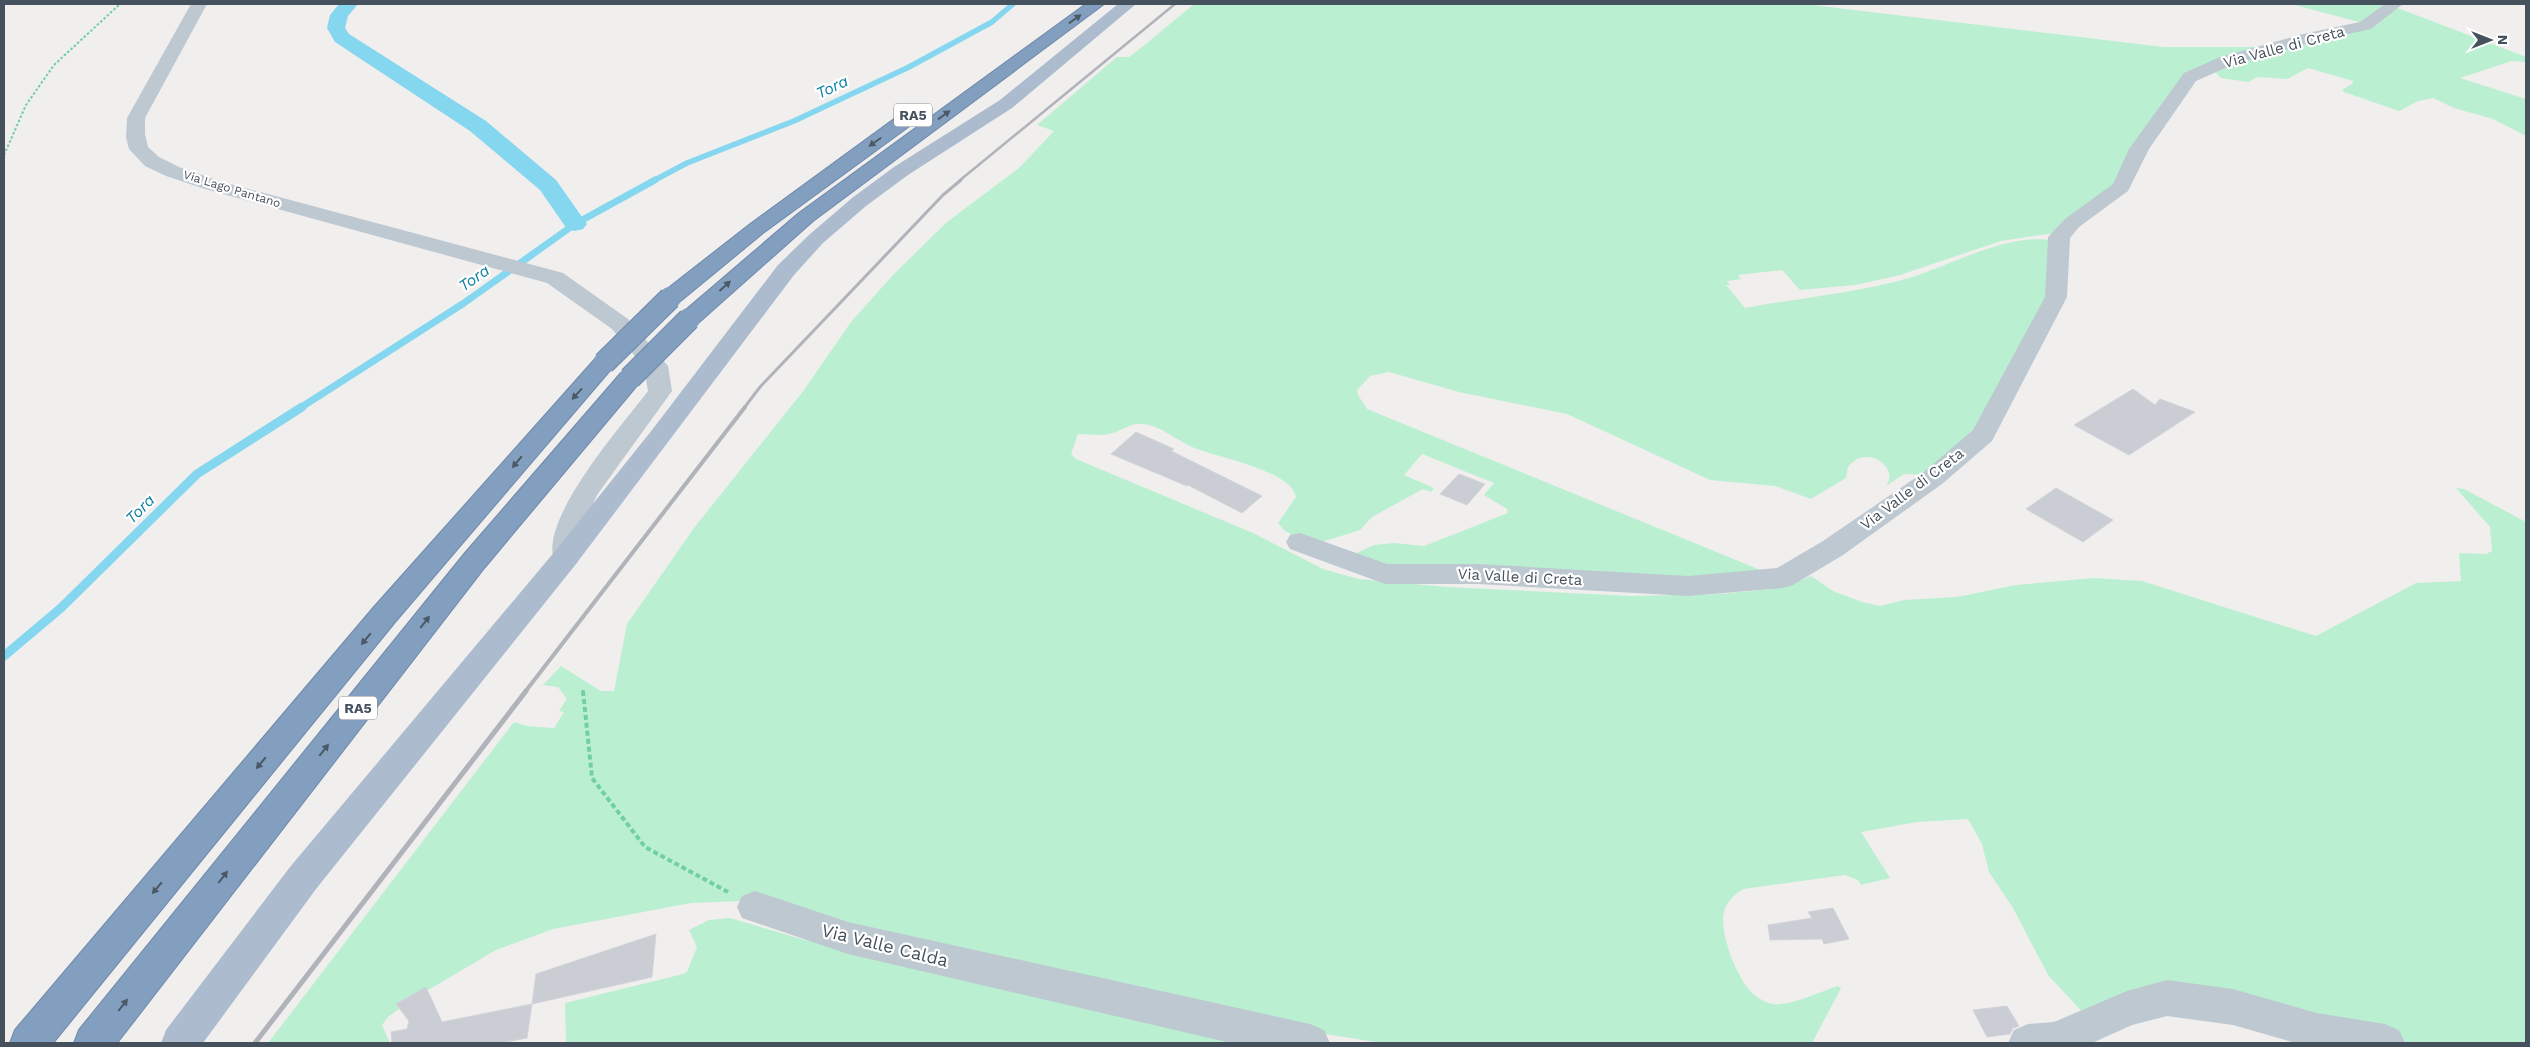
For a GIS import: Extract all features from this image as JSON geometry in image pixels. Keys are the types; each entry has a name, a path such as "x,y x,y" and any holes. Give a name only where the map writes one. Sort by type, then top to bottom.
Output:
{"highway":[{"path":"962,81 1072,4"},
{"name":"RA5","path":"29,1043 287,731 549,425 617,371 689,319 806,217 1096,4"},
{"name":"RA5","path":"92,1043 474,560 670,298 756,229 921,109"}],"main road":[{"path":"180,1043 303,878 566,558 786,270 816,239 901,171 1020,94 1128,4"}],"street":[{"name":"Via Lago Pantano","path":"199,4 136,118 136,138 140,150 151,159 168,169 212,185 555,278 620,324 656,366 660,390 585,492 568,530 566,558"},
{"name":"Via Valle di Creta","path":"1300,542 1386,574 1478,574 1688,586 1783,578 1833,548 1933,478 1983,435 2056,297 2059,237 2072,223 2121,187 2139,150 2190,77 2226,60 2309,38 2365,26 2395,4"},
{"name":"Via Valle Calda","path":"755,907 848,938 1310,1043"},
{"path":"2028,1043 2056,1040 2127,1009 2167,998 2233,1007 2317,1031 2385,1043"}],"path":[{"path":"4,155 26,105 54,65 120,4"},
{"path":"583,690 592,778 645,847 755,907"}],"green space":[{"path":"1194,4 1804,4 2163,47 2269,47 2191,77 2122,179 2061,232 2001,241 1900,275 1855,285 1800,290 1782,270 1738,275 1741,279 1727,281 1730,285 1726,285 1745,308 1889,283 1909,278 2000,245 2038,239 2055,241 2056,298 1978,429 1924,475 1904,474 1886,486 1889,472 1885,466 1872,458 1864,457 1856,460 1848,467 1846,478 1811,499 1775,486 1710,480 1567,414 1459,392 1389,372 1370,376 1357,390 1367,409 1758,569 1765,580 1716,585 1339,561 1374,545 1394,543 1424,546 1508,513 1507,509 1484,495 1494,483 1422,454 1404,475 1434,488 1431,492 1423,489 1372,517 1360,530 1312,545 1285,531 1278,523 1296,497 1291,488 1281,479 1251,466 1192,447 1156,427 1139,424 1109,434 1078,434 1071,454 1076,459 1253,533 1323,569 1359,579 1447,587 1631,596 1720,594 1771,589 1790,585 1811,576 1833,591 1862,602 1880,606 1904,600 1957,597 2016,585 2094,578 2142,581 2316,636 2416,583 2461,581 2459,553 2486,554 2492,551 2490,527 2456,488 2464,489 2526,522 2526,1043 2388,1043 2265,1006 2085,1015 2048,975 2013,908 1989,872 1982,844 1968,819 1917,822 1861,832 1890,878 1861,885 1858,880 1845,875 1743,889 1729,902 1725,908 1723,921 1730,955 1746,986 1754,995 1772,1004 1779,1004 1796,1001 1838,986 1841,988 1812,1043 1382,1043 1219,1017 741,901 691,903 553,929 496,950 408,1002 388,1017 382,1025 390,1043 268,1043 514,722 527,726 554,728 564,712 559,711 567,699 558,687 543,685 561,666 601,691 614,691 627,624 694,528 804,390 851,322 893,275 947,222 1019,168 1054,131 1037,125 1117,57 1129,57"},
{"path":"2291,4 2388,4 2363,23"},
{"path":"2395,7 2526,57 2526,62 2512,61 2460,78 2526,99 2526,136 2493,119 2454,108 2433,98 2418,101 2399,111 2342,90 2353,83 2353,81 2308,68 2287,79 2258,77 2248,82 2221,78 2214,71 2261,54 2371,28 2378,24"},
{"path":"730,918 805,940 987,972 1214,1037 1251,1043 566,1043 565,1003 687,972 697,947 689,930 709,920"}],"building":[{"path":"2133,389 2155,405 2160,399 2195,412 2129,455 2074,425"},
{"path":"1136,432 1174,449 1171,451 1262,496 1242,513 1188,485 1111,454"},
{"path":"1459,474 1485,484 1467,505 1440,494"},
{"path":"2056,488 2113,520 2083,542 2026,509"},
{"path":"1833,908 1849,939 1824,944 1822,939 1770,940 1768,925 1812,918 1808,912"},
{"path":"656,934 652,977 532,1004 536,974"},
{"path":"426,987 442,1022 532,1004 527,1038 500,1043 392,1043 391,1032 407,1029 409,1021 396,1004"},
{"path":"2007,1006 2019,1026 2013,1028 2010,1034 1987,1037 1973,1010"}],"waterway":[{"path":"349,4 339,15 336,28 342,38 478,126 548,185 575,224"},
{"name":"Tora","path":"653,181 687,163 794,121 909,67 992,22 1013,4"},
{"name":"Tora","path":"300,408 464,303 575,224 655,180"},
{"name":"Tora","path":"4,656 61,608 197,474 302,407"}],"railway":[{"path":"959,181 1175,4"},
{"path":"744,408 760,387 943,195 961,180"},
{"path":"525,692 745,407"},
{"path":"255,1043 526,691"}]}
